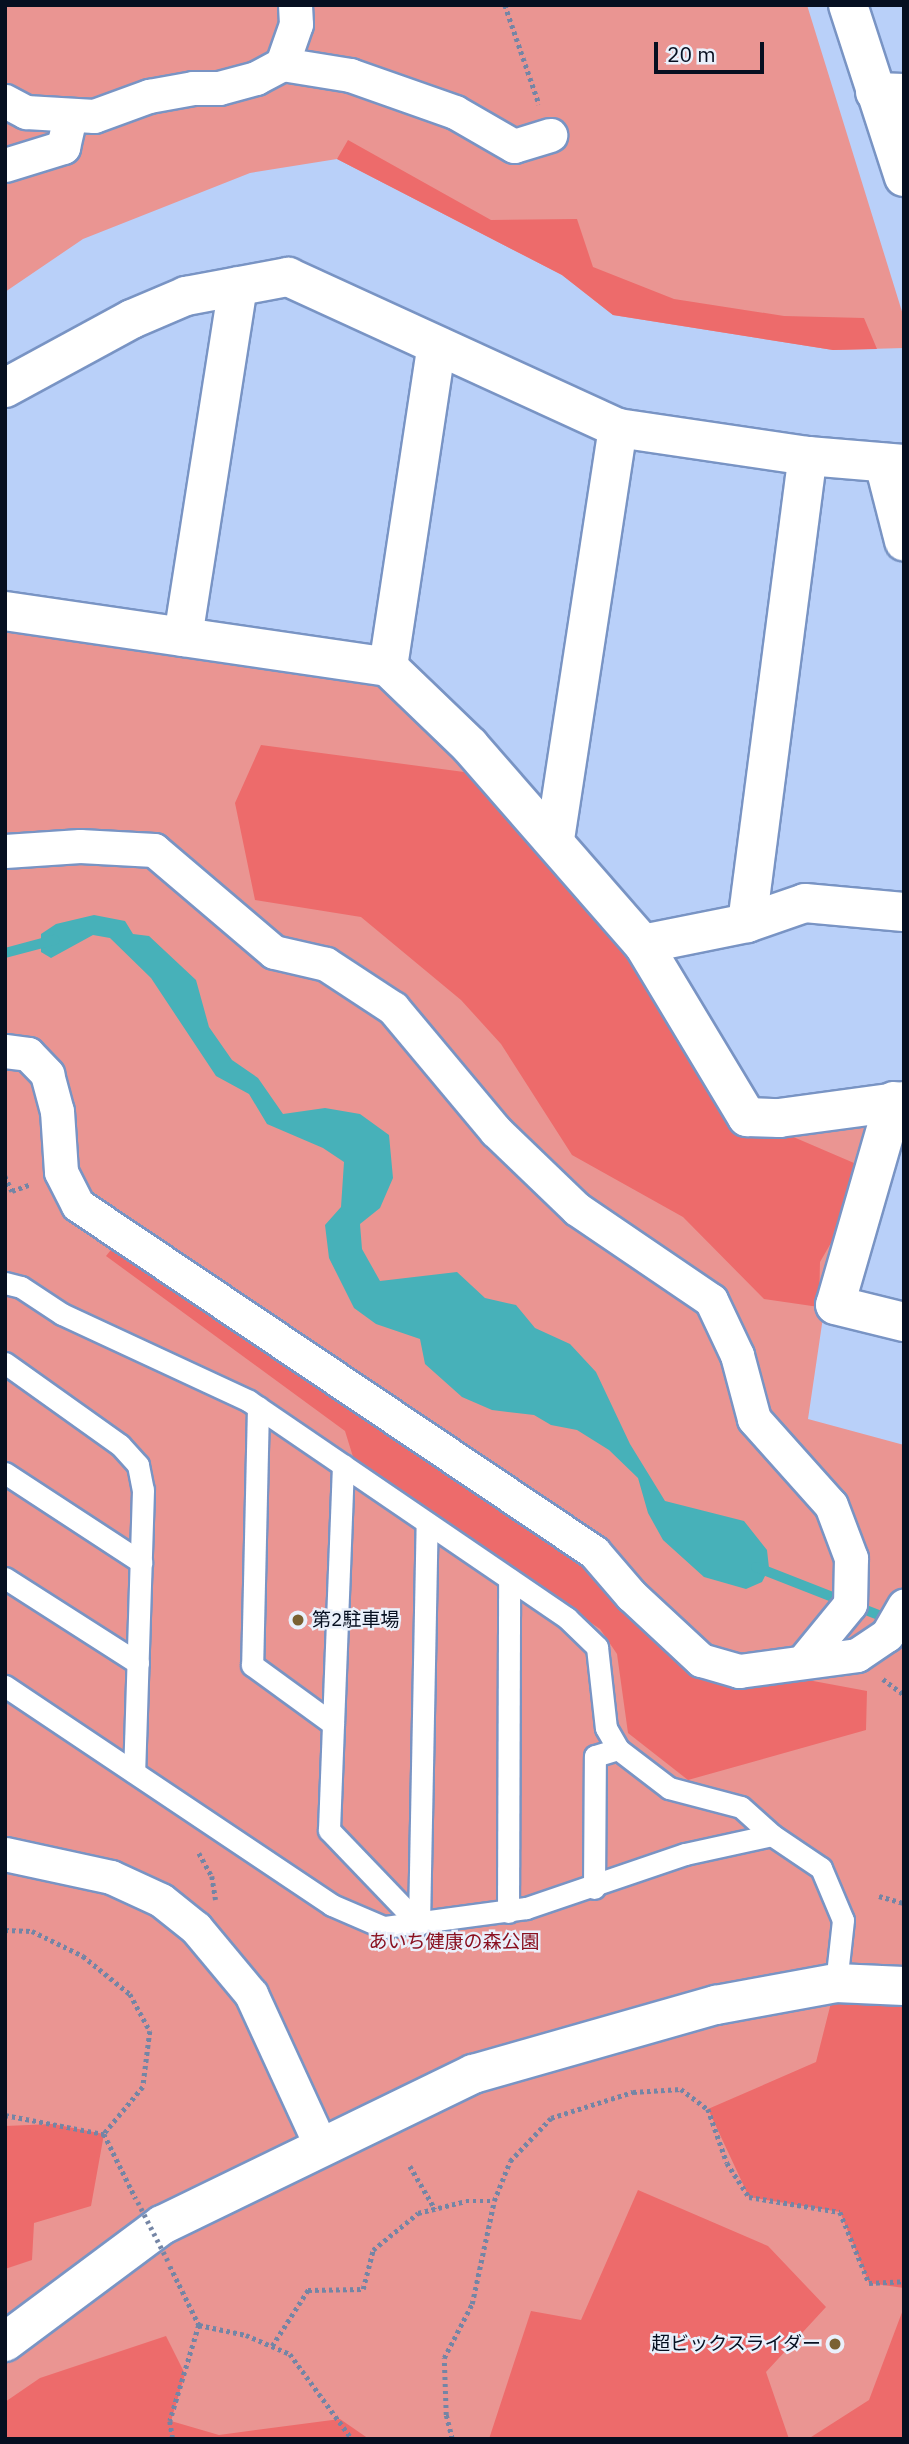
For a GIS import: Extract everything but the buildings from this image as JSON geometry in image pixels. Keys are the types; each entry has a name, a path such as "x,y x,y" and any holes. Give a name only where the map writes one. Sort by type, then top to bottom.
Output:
{"street":[{"path":"282,64 296,24 295,5"},
{"path":"848,5 889,93 904,177"},
{"path":"5,101 26,111 94,116 149,96 193,88 219,89 256,78 282,64 350,75 455,112 514,146 550,135"},
{"path":"5,165 63,146 70,116"},
{"path":"5,388 132,319 186,296 288,277 436,348 618,428 808,456 894,463 904,541"},
{"path":"183,638 238,286"},
{"path":"387,667 436,348"},
{"path":"555,839 618,428"},
{"path":"747,923 808,456"},
{"path":"5,611 387,667 470,746 555,839 643,944 747,1117 779,1118 899,1101 835,1305 904,1322"},
{"path":"5,851 80,846 154,850 274,952 326,964 393,1008 496,1132 577,1209 711,1300 737,1355 754,1419 831,1505 851,1558 850,1604 804,1660"},
{"path":"643,944 747,923 805,903 904,912"},
{"path":"5,1051 28,1054 47,1074 57,1111 61,1172 78,1205 594,1552 631,1595 701,1660 739,1671 804,1660 858,1655 887,1635 904,1606"},
{"path":"5,1854 111,1877 161,1900 226,1959 251,1994 321,2146"},
{"path":"5,2342 162,2225 473,2074 716,2006 836,1983 904,1986"}],"lane":[{"path":"5,1283 21,1287 62,1314 258,1407 567,1618 597,1647 606,1728 618,1749 669,1788 741,1807 772,1835 821,1868 843,1920 836,1983"},
{"path":"5,1363 120,1445 138,1465 144,1489 134,1772"},
{"path":"258,1407 252,1665 333,1724"},
{"path":"343,1465 329,1830 419,1924"},
{"path":"5,1473 141,1562"},
{"path":"419,1924 427,1523"},
{"path":"5,1578 138,1663"},
{"path":"508,1912 509,1579"},
{"path":"5,1686 332,1906 383,1927 508,1912 594,1888 685,1854 772,1835"},
{"path":"594,1888 595,1756 618,1749"}],"path":[{"path":"505,5 550,135"},
{"path":"197,1849 212,1876 226,1959"},
{"path":"879,1896 904,1903"},
{"path":"5,1930 32,1931 83,1956 130,1994 150,2031 143,2087 104,2134"},
{"path":"452,2439 446,2415 444,2358 471,2304 494,2202 510,2161 551,2118 634,2092 681,2089 708,2109 727,2163 749,2197 840,2212 869,2283 904,2281"},
{"path":"5,2115 104,2134"},
{"path":"104,2134 200,2325 170,2421 173,2439"},
{"path":"410,2166 435,2209"},
{"path":"272,2346 309,2290 363,2289 373,2249 418,2213 466,2201 494,2202"},
{"path":"200,2325 246,2335 290,2354 352,2439"}],"green space":[{"path":"5,5 807,5 904,318 904,348 833,350 613,315 562,275 337,159 250,173 83,239 5,292"},
{"name":"あいち健康の森公園","path":"5,611 388,667 747,1117 894,1101 835,1236 808,1419 904,1445 904,2439 5,2439"}],"shaded area":[{"path":"348,140 491,220 577,219 593,267 674,299 784,316 864,318 877,349 833,350 613,315 562,275 337,159"},
{"path":"261,745 479,774 643,944 747,1117 854,1163 835,1236 820,1262 819,1307 764,1299 683,1217 572,1155 501,1044 461,1000 361,917 255,900 235,803"},
{"path":"94,915 125,921 133,934 149,936 196,980 209,1027 232,1060 258,1078 283,1114 325,1108 360,1114 389,1135 393,1178 380,1208 360,1224 362,1249 380,1281 457,1272 485,1298 516,1305 535,1328 570,1344 596,1372 630,1444 665,1501 744,1521 767,1550 769,1568 762,1582 746,1589 704,1577 663,1540 648,1513 638,1478 609,1450 577,1430 551,1425 534,1415 492,1410 462,1397 425,1364 420,1339 376,1324 354,1308 329,1258 325,1225 341,1207 344,1162 323,1148 267,1124 249,1094 216,1076 151,978 110,938 93,935 51,958 41,952 41,934 56,924"},
{"path":"123,1235 594,1552 701,1660 867,1691 866,1730 688,1780 628,1733 617,1654 600,1629 354,1460 345,1431 106,1256"},
{"path":"836,1983 904,1986 904,2288 869,2283 840,2212 749,2197 708,2109 816,2062"},
{"path":"53,2124 104,2134 91,2206 34,2223 32,2260 5,2269 5,2126"},
{"path":"638,2190 768,2246 826,2307 766,2372 789,2439 489,2439 531,2311 581,2320"},
{"path":"904,2307 904,2439 808,2439 869,2400"},
{"path":"166,2336 185,2374 171,2421 219,2435 340,2419 369,2439 5,2439 5,2402 40,2378"}],"waterway":[{"path":"5,953 54,940"},
{"path":"756,1567 891,1620"}],"place":[{"name":"第2駐車場","path":"298,1620"},
{"name":"超ビックスライダー","path":"835,2344"}]}
